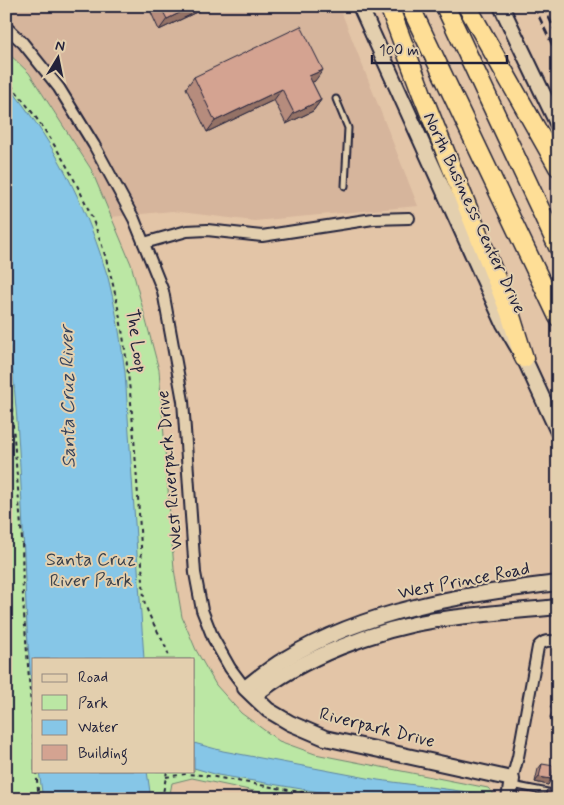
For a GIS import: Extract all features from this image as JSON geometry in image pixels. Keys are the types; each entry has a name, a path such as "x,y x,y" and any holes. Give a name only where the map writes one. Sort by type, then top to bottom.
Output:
{"highway":[{"path":"389,6 426,104 510,313 524,358"},
{"path":"410,6 558,317"},
{"path":"445,6 558,247"},
{"path":"467,6 558,167"}],"street":[{"name":"North Business Center Drive","path":"360,6 500,316 524,358 558,432"},
{"path":"501,6 558,125"},
{"name":"West Riverpark Drive","path":"6,27 23,43 59,88 94,145 144,243 163,292 183,401 194,573 202,610 212,638 221,654 250,692"},
{"path":"144,243 187,231 207,230 262,236 373,219 409,218"},
{"name":"West Prince Road","path":"250,692 285,659 339,632 412,607 460,597 555,583"},
{"name":"West Prince Road","path":"250,692 309,662 343,647 388,631 435,620 558,607"},
{"path":"509,799 538,647 546,641 558,642"},
{"name":"Riverpark Drive","path":"250,692 268,710 290,723 325,738 512,782"}],"lane":[{"path":"336,99 348,128 345,186"},
{"path":"512,782 558,794"}],"path":[{"name":"The Loop","path":"6,79 56,147 79,190 106,257 118,303 126,347 144,600 148,613 166,644 170,658"},
{"path":"6,336 21,530 23,601 32,718"},
{"path":"36,772 39,799"},
{"path":"162,799 167,772"},
{"path":"166,777 185,774 203,775 340,799"}],"shaded area":[{"path":"6,6 339,6 418,206 254,221 172,211 111,217 91,169 29,73 6,51"}],"green space":[{"name":"Santa Cruz River Park","path":"6,51 29,73 91,169 131,264 159,370 174,569 182,617 196,650 216,685 241,713 279,741 315,754 488,788 498,799 292,799 192,778 172,783 169,799 6,799"}],"water":[{"name":"Santa Cruz River","path":"6,83 49,143 72,185 92,230 109,282 117,318 125,372 144,658 32,658 32,692 27,633 22,498 17,426 6,318"},
{"path":"195,743 223,751 378,780 497,796 497,799 361,799 218,775 195,768"},
{"path":"39,772 147,772 151,799 43,799"}],"building":[{"path":"160,6 194,6 167,19"},
{"path":"301,26 323,70 309,76 321,100 294,113 282,89 215,121 194,77"},
{"path":"558,698 558,706 554,701"},
{"path":"558,710 558,725 554,711"},
{"path":"542,764 554,766 551,779 539,777"},
{"path":"547,790 557,792 556,799 545,799"}],"railway":[{"path":"534,6 558,57"},
{"path":"543,6 558,36"}]}
